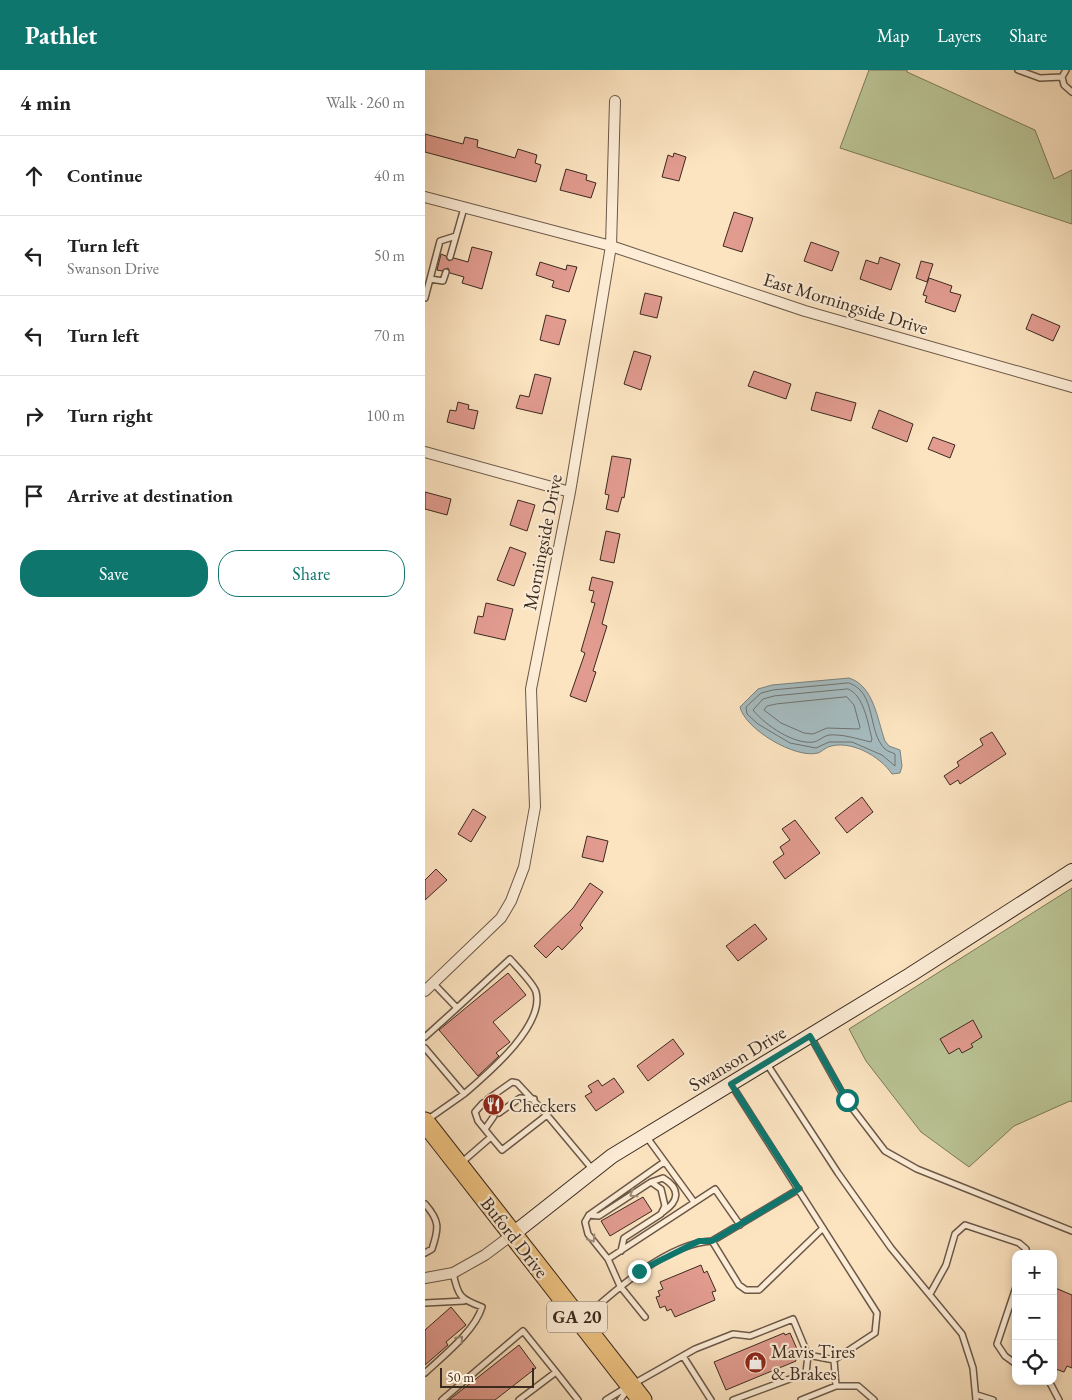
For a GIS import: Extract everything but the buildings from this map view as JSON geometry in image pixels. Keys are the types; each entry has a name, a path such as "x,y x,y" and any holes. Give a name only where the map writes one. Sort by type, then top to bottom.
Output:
{"highway":[{"name":"Buford Drive","path":"425,1122 580,1321 625,1393 642,1400"}],"street":[{"name":"Morningside Drive","path":"434,984 501,918 511,902 523,867 535,807 531,689 570,492 611,246 615,101"},
{"name":"East Morningside Drive","path":"425,197 611,246 805,311 1072,387"},
{"path":"425,452 570,492"},
{"name":"Swanson Drive","path":"425,1278 453,1273 485,1255 593,1170 646,1135 810,1036 1072,871"},
{"path":"425,991 434,984"}],"lane":[{"path":"1018,70 1040,78 1062,77"},
{"path":"1065,70 1062,77 1064,86 1072,92"},
{"path":"450,257 464,207"},
{"path":"425,298 440,241 456,236"},
{"path":"430,279 443,281 446,272"},
{"path":"425,1038 510,959 536,990 537,1008 524,1032 504,1057 463,1094 425,1122"},
{"path":"434,984 457,1008"},
{"path":"810,1036 847,1100 885,1150 917,1169 1072,1231"},
{"path":"425,1048 463,1094"},
{"path":"766,1063 838,1173 886,1240 962,1334 973,1368 976,1397 993,1400"},
{"path":"488,1099 512,1082 520,1084 593,1170"},
{"path":"731,1084 877,1313 875,1333 834,1360 809,1355"},
{"path":"485,1129 496,1114 520,1098 534,1099"},
{"path":"483,1103 475,1112 485,1129 502,1150 547,1114"},
{"path":"646,1135 695,1202"},
{"path":"459,1165 491,1137"},
{"path":"645,1317 620,1286 608,1259 588,1234 585,1222 589,1215 664,1162"},
{"path":"589,1215 599,1216 651,1182 663,1178 669,1182 674,1190 676,1199 673,1205 624,1238 621,1252"},
{"path":"651,1182 661,1189 664,1197 665,1206 661,1214"},
{"path":"608,1259 715,1189 740,1225"},
{"path":"580,1321 639,1271 699,1241 712,1241 799,1189"},
{"path":"425,1204 434,1215 438,1230 432,1249 425,1253"},
{"path":"425,1210 434,1215"},
{"path":"930,1294 946,1265 955,1234 965,1225 1019,1243 1026,1250"},
{"path":"712,1241 739,1285 746,1290 759,1290 823,1228"},
{"path":"453,1273 457,1291 464,1300"},
{"path":"1012,1361 1005,1356 997,1344 1013,1295"},
{"path":"425,1303 464,1300 482,1307 479,1316 459,1341 425,1374"},
{"path":"606,1400 625,1393 683,1356 733,1334 750,1336 793,1319 809,1355 805,1373 733,1400"},
{"path":"442,1400 523,1331 578,1400"},
{"path":"683,1356 711,1400"},
{"path":"834,1360 836,1386"},
{"path":"519,1400 556,1372"},
{"path":"1051,1385 1059,1400"},
{"path":"801,1400 836,1386 858,1386 874,1400"}],"green space":[{"path":"869,70 907,70 907,72 1035,130 1054,179 1072,170 1072,224 840,148"},
{"path":"1072,888 1072,1102 1070,1101 1014,1126 969,1167 921,1132 866,1061 849,1029"}],"water":[{"path":"849,678 864,688 869,696 877,714 885,741 889,746 900,750 902,766 900,773 892,774 887,767 872,755 855,747 837,745 828,747 818,753 808,754 785,747 761,733 744,716 740,707 758,689 772,685"}],"place":[{"name":"Checkers","path":"493,1105"},
{"name":"Mavis Tires & Brakes","path":"755,1362"}],"route":[{"path":"639,1271 699,1241 712,1241 799,1189 731,1084 810,1036 847,1100"}]}
